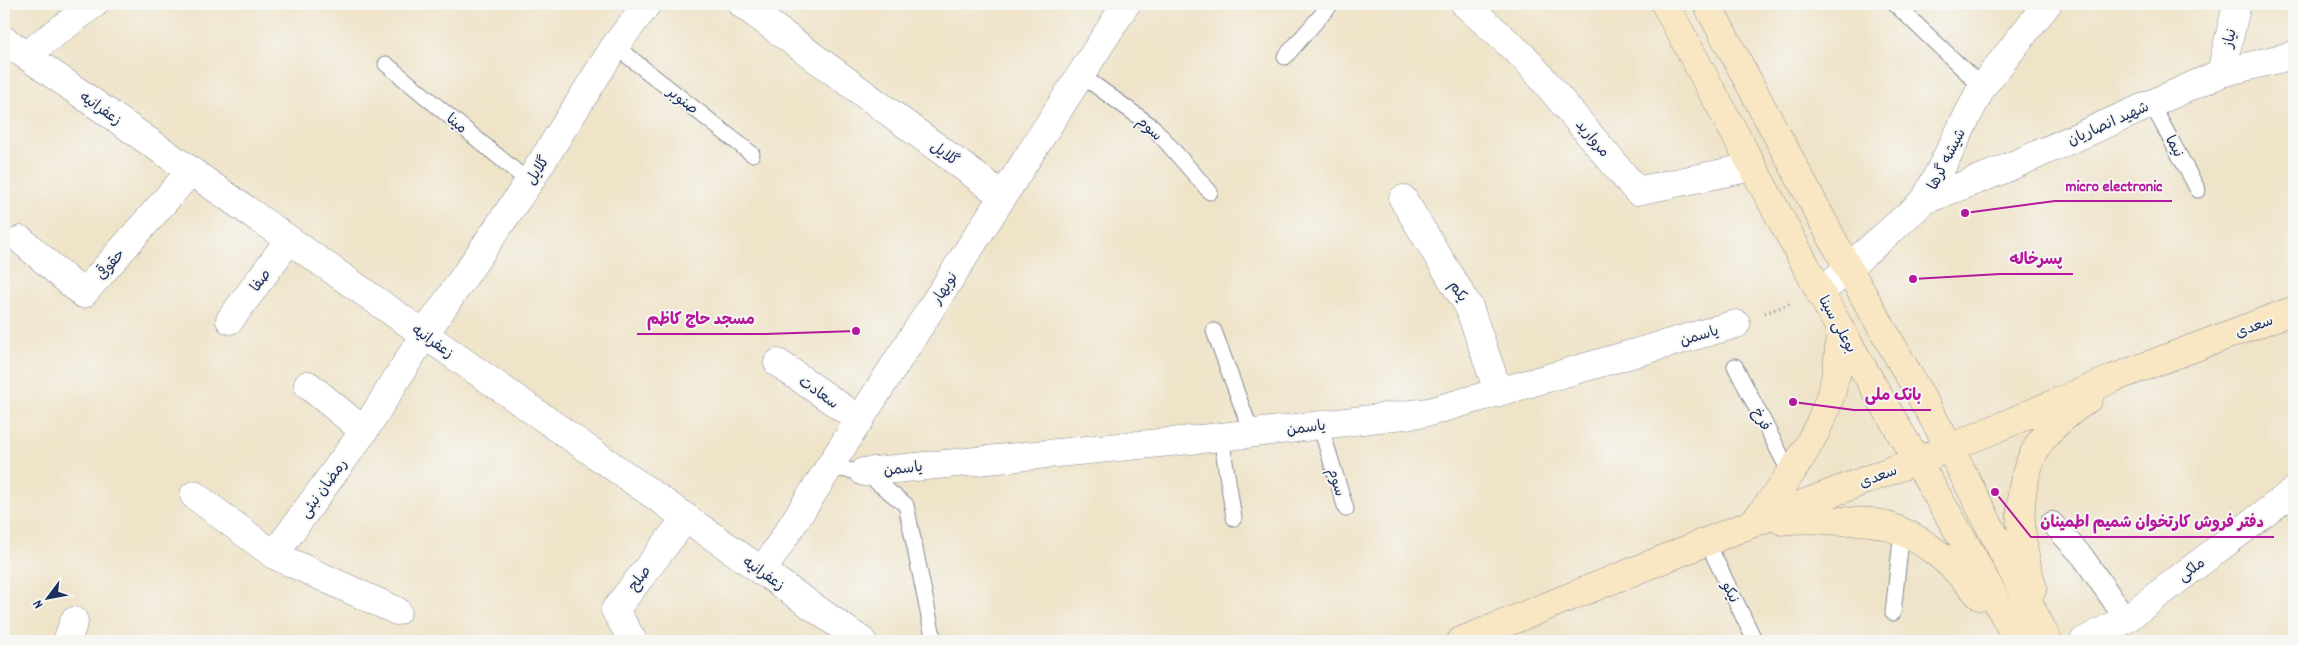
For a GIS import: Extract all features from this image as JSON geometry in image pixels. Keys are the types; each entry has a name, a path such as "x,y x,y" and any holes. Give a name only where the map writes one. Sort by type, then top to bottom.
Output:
{"main road":[{"name":"بوعلی سینا","path":"1665,4 1820,293 1966,545 2018,641"},
{"path":"1707,4 1848,268 1950,448 2050,641"},
{"name":"سعدی","path":"1460,641 1753,523 1950,448 2114,378 2294,310"},
{"path":"1753,523 1774,498 1790,473 1827,404 1836,374 1840,329"},
{"path":"2050,641 2027,568 2020,526 2022,497 2028,467 2043,438 2072,411 2114,378"},
{"path":"1753,523 1807,518 1871,522 1902,530 1933,549 1957,569 1988,605 2013,641"}],"street":[{"path":"15,48 94,4"},
{"name":"گلایل","path":"424,335 529,182 615,46 647,4"},
{"name":"گلایل","path":"742,4 1003,196"},
{"name":"نوبهار","path":"762,572 1126,4"},
{"name":"مروارید","path":"1465,4 1526,59 1637,191 1752,167"},
{"name":"شیشه گرها","path":"1820,293 1926,200 1982,87 2047,4"},
{"name":"نیاز","path":"2221,73 2237,4"},
{"name":"زعفرانیه","path":"15,48 862,641"},
{"name":"شهید انصاریان","path":"1926,200 2000,172 2221,73 2294,55"},
{"name":"حقوقی","path":"21,240 83,294 191,171"},
{"name":"یکم","path":"1403,199 1469,306 1498,391"},
{"name":"صفا","path":"230,320 289,240"},
{"name":"یاسمن","path":"864,472 1252,434 1430,412 1736,324"},
{"name":"رمضان نبئی","path":"274,556 364,431 424,335"},
{"name":"سعادت","path":"778,363 860,420"},
{"path":"308,385 364,431"},
{"name":"ملکی","path":"2084,641 2126,619 2294,491"},
{"path":"194,495 274,556 397,611"},
{"name":"صلح","path":"633,641 615,610 686,518"},
{"path":"2052,523 2083,557 2126,619"}],"lane":[{"path":"1285,57 1331,4"},
{"path":"1895,4 1982,87"},
{"name":"صنوبر","path":"615,46 752,154"},
{"name":"مینا","path":"386,64 529,182"},
{"name":"سوم","path":"1081,75 1153,127 1210,192"},
{"name":"نیما","path":"2151,103 2198,190"},
{"path":"1214,331 1252,434"},
{"name":"فرخ","path":"1735,366 1790,473"},
{"name":"سوم","path":"1320,425 1346,509"},
{"path":"1221,437 1234,518"},
{"path":"829,468 864,472 906,505 934,641"},
{"path":"1893,613 1902,530"},
{"name":"نیکو","path":"1708,542 1755,641"}],"path":[{"path":"1736,324 1820,293"}],"place":[{"name":"micro electronic","path":"1965,213"},
{"name":"پسرخاله","path":"1913,279"},
{"name":"مسجد حاج کاظم","path":"856,331"},
{"name":"بانک ملی","path":"1793,402"},
{"name":"دفتر فروش کارتخوان شمیم اطمینان","path":"1995,492"}]}
